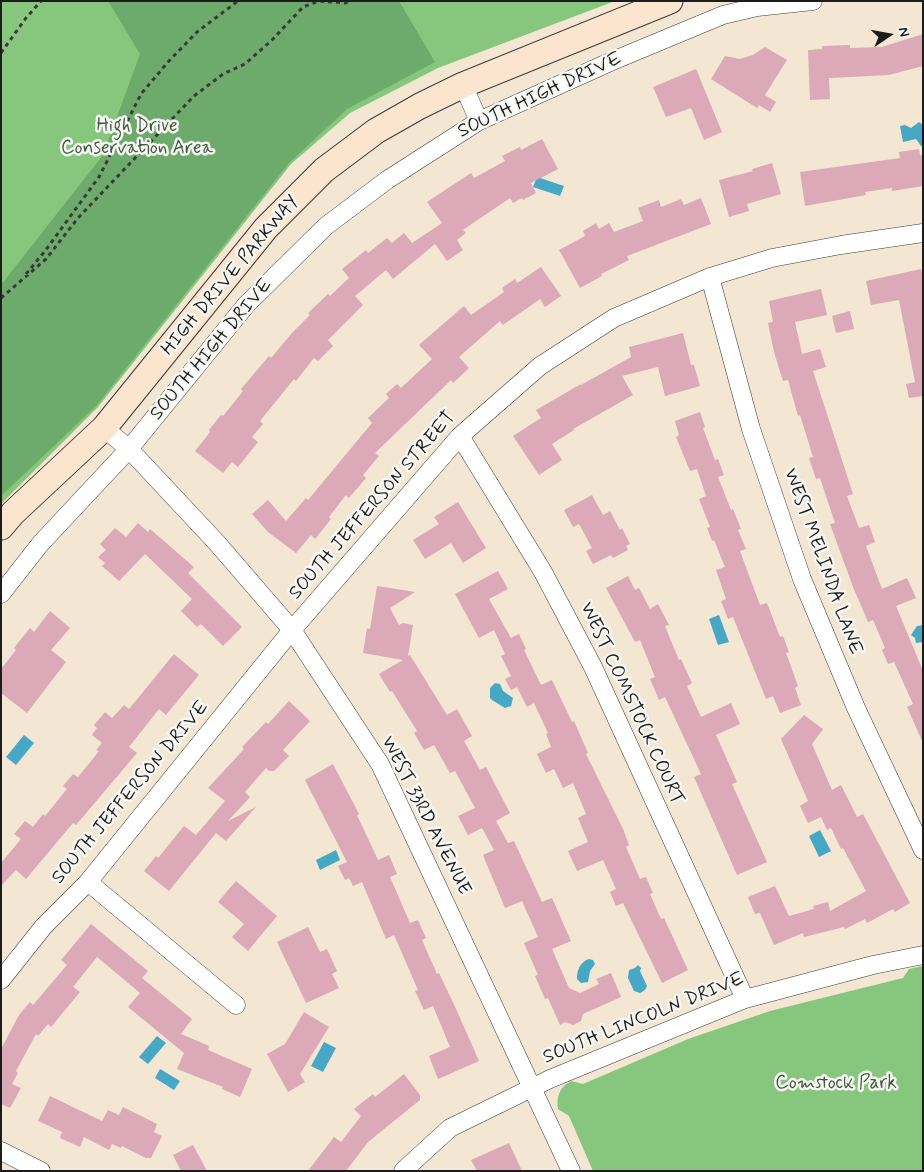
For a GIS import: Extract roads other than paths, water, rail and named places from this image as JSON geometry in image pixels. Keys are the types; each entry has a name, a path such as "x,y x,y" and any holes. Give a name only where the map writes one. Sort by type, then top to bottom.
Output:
{"main road":[{"name":"HIGH DRIVE PARKWAY","path":"104,428 266,228 324,170 376,131 420,106 463,85 670,1"},
{"path":"1,527 13,513 104,428"}],"street":[{"name":"SOUTH HIGH DRIVE","path":"1,594 41,543 129,449 246,305 326,226 387,180 479,121 610,62 723,15 757,7 813,1"},
{"path":"463,85 479,121"},
{"name":"SOUTH JEFFERSON STREET","path":"292,630 460,436 540,366 614,318 710,277 772,258 841,245 923,233"},
{"name":"WEST MELINDA LANE","path":"710,277 751,429 802,579 856,708 923,850"},
{"name":"WEST 33RD AVENUE","path":"104,428 129,449 217,543 292,630 380,764 571,1171"},
{"name":"WEST COMSTOCK COURT","path":"460,436 543,572 593,667 744,999"},
{"name":"SOUTH JEFFERSON DRIVE","path":"1,980 44,926 88,882 292,630"},
{"path":"88,882 236,1005"},
{"name":"SOUTH LINCOLN DRIVE","path":"403,1171 450,1128 532,1087 744,999 873,965 923,955"},
{"path":"1,1151 41,1171"}],"water":[{"path":"919,122 923,125 923,146 916,139 903,142 900,126 905,125 911,128"},
{"path":"537,177 564,186 560,196 533,187"},
{"path":"719,615 729,642 718,645 709,619"},
{"path":"923,625 923,642 916,643 915,638 911,635 917,626"},
{"path":"495,683 500,684 503,691 513,698 511,706 505,708 490,698 490,688"},
{"path":"24,735 34,743 16,765 6,757"},
{"path":"820,830 831,851 819,857 809,836"},
{"path":"336,850 340,860 320,870 316,860"},
{"path":"589,959 593,960 595,964 590,971 588,982 581,983 577,979 578,970 583,962"},
{"path":"638,965 641,968 640,971 647,986 640,993 634,991 628,978 629,970"},
{"path":"157,1036 166,1043 148,1064 139,1057"},
{"path":"324,1042 336,1048 323,1072 311,1066"},
{"path":"160,1069 180,1081 174,1090 155,1078"}],"park label":[{"name":"High Drive Conservation Area","path":"137,138"},
{"name":"Comstock Park","path":"836,1084"}]}
